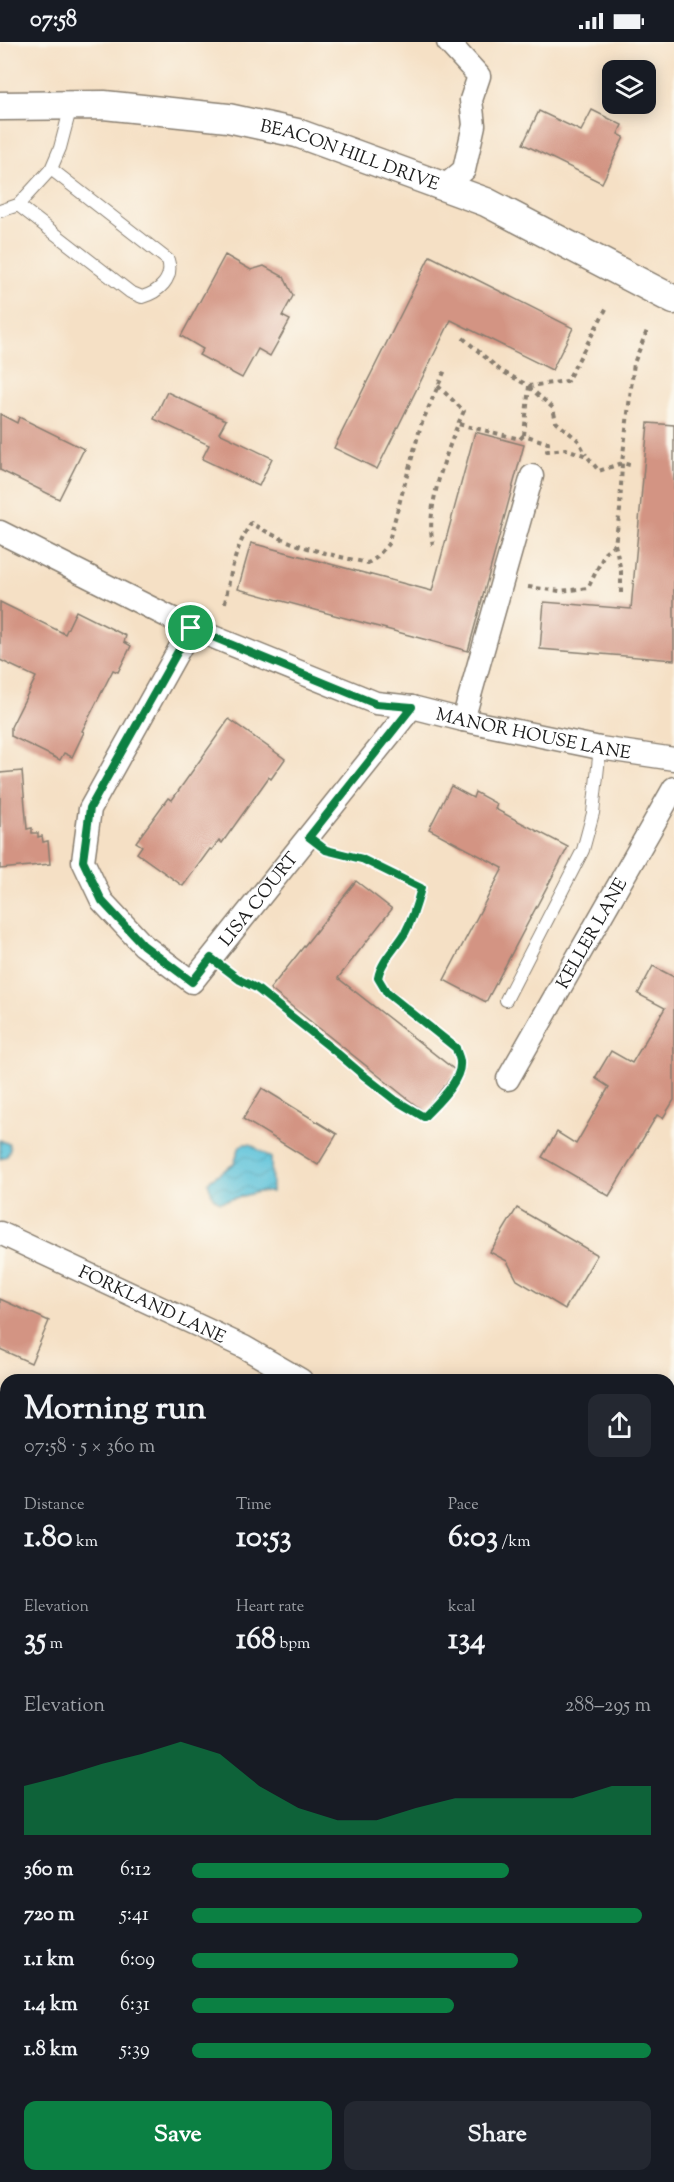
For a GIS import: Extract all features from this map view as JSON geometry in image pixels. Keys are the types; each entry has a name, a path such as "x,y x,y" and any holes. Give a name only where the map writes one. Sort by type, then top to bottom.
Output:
{"street":[{"path":"445,186 464,170 474,125 471,100 479,76 448,42"},
{"name":"BEACON HILL DRIVE","path":"0,106 104,105 228,118 297,133 486,202 674,300"},
{"path":"463,720 532,476"},
{"name":"MANOR HOUSE LANE","path":"0,531 191,628 376,704 412,707 463,720 600,748 674,759"},
{"name":"LISA COURT","path":"191,628 90,808 83,861 102,901 143,945 192,982 412,707"},
{"name":"KELLER LANE","path":"508,1079 674,788"},
{"name":"FORKLAND LANE","path":"0,1233 244,1347 290,1374"}],"lane":[{"path":"0,211 18,205 51,169 60,148 71,106"},
{"path":"18,205 130,292 142,297 159,289 171,269 168,260 51,169"},
{"path":"506,1000 583,850 593,813 600,748"}],"path":[{"path":"529,386 567,381 607,307"},
{"path":"621,594 621,571 615,544 620,510 622,463 634,363 648,328"},
{"path":"463,338 500,370 529,386 553,408 556,422 578,440 599,471 622,463 634,466"},
{"path":"225,603 231,570 241,538 250,523 273,537 318,552 368,563 376,558 388,544 421,425 445,370"},
{"path":"433,545 431,520 443,464 464,411 438,386"},
{"path":"458,424 520,440 524,435 529,386"},
{"path":"524,435 548,443 547,451 566,449 587,456"},
{"path":"518,586 560,591 588,588 606,551 615,544"},
{"path":"211,958 240,980 256,988 363,1075 411,1110 424,1117 445,1095 459,1071 460,1062 456,1048 387,993 378,978 379,970 404,933 416,910 421,888 362,859 326,850 309,837"}],"water":[{"path":"0,1140 9,1144 10,1149 7,1156 0,1159"},
{"path":"250,1144 271,1158 272,1192 258,1192 220,1202 213,1197 208,1183 234,1164 240,1146"}],"building":[{"path":"592,110 622,125 618,134 624,137 602,183 523,144 539,111 581,131"},
{"path":"225,255 251,270 264,266 284,277 293,296 282,316 290,320 270,356 258,349 242,378 199,355 203,349 181,336"},
{"path":"430,256 573,328 552,370 451,320 377,469 334,448"},
{"path":"167,392 226,420 219,433 272,458 259,486 202,459 209,445 154,419"},
{"path":"0,414 17,423 19,417 84,449 59,499 0,470"},
{"path":"648,423 674,425 674,660 540,649 544,602 631,609"},
{"path":"475,432 524,445 468,651 238,589 251,543 432,591"},
{"path":"0,602 65,634 76,611 126,636 124,642 131,646 118,672 113,670 82,731 84,732 72,757 64,753 60,760 11,736 11,727 36,677 0,660"},
{"path":"229,719 285,759 271,779 269,777 222,843 219,840 212,850 210,849 183,886 137,853 142,846 136,842 168,798 172,800"},
{"path":"22,771 27,829 32,828 32,833 38,833 38,837 42,836 43,842 48,841 50,864 0,869 0,773"},
{"path":"451,786 473,798 475,792 497,804 495,809 568,847 486,1002 444,980 503,868 429,829"},
{"path":"356,881 392,909 338,978 456,1071 424,1112 270,989"},
{"path":"653,966 674,977 674,1100 663,1118 657,1115 609,1196 542,1157 557,1132 576,1144 609,1087 595,1078 611,1051 632,1063 665,1008 638,994"},
{"path":"262,1088 337,1134 318,1165 243,1119"},
{"path":"517,1208 597,1255 565,1309 517,1280 507,1261 490,1252"},
{"path":"0,1299 49,1321 31,1363 0,1349"}],"route":[{"path":"191,628 376,704 412,707 309,837 326,850 362,859 421,888 416,910 404,933 379,970 378,978 387,993 456,1048 460,1062 459,1071 445,1095 424,1117 395,1100 256,988 240,980 211,958 192,982 143,945 102,901 83,861 90,808 191,628"}]}
